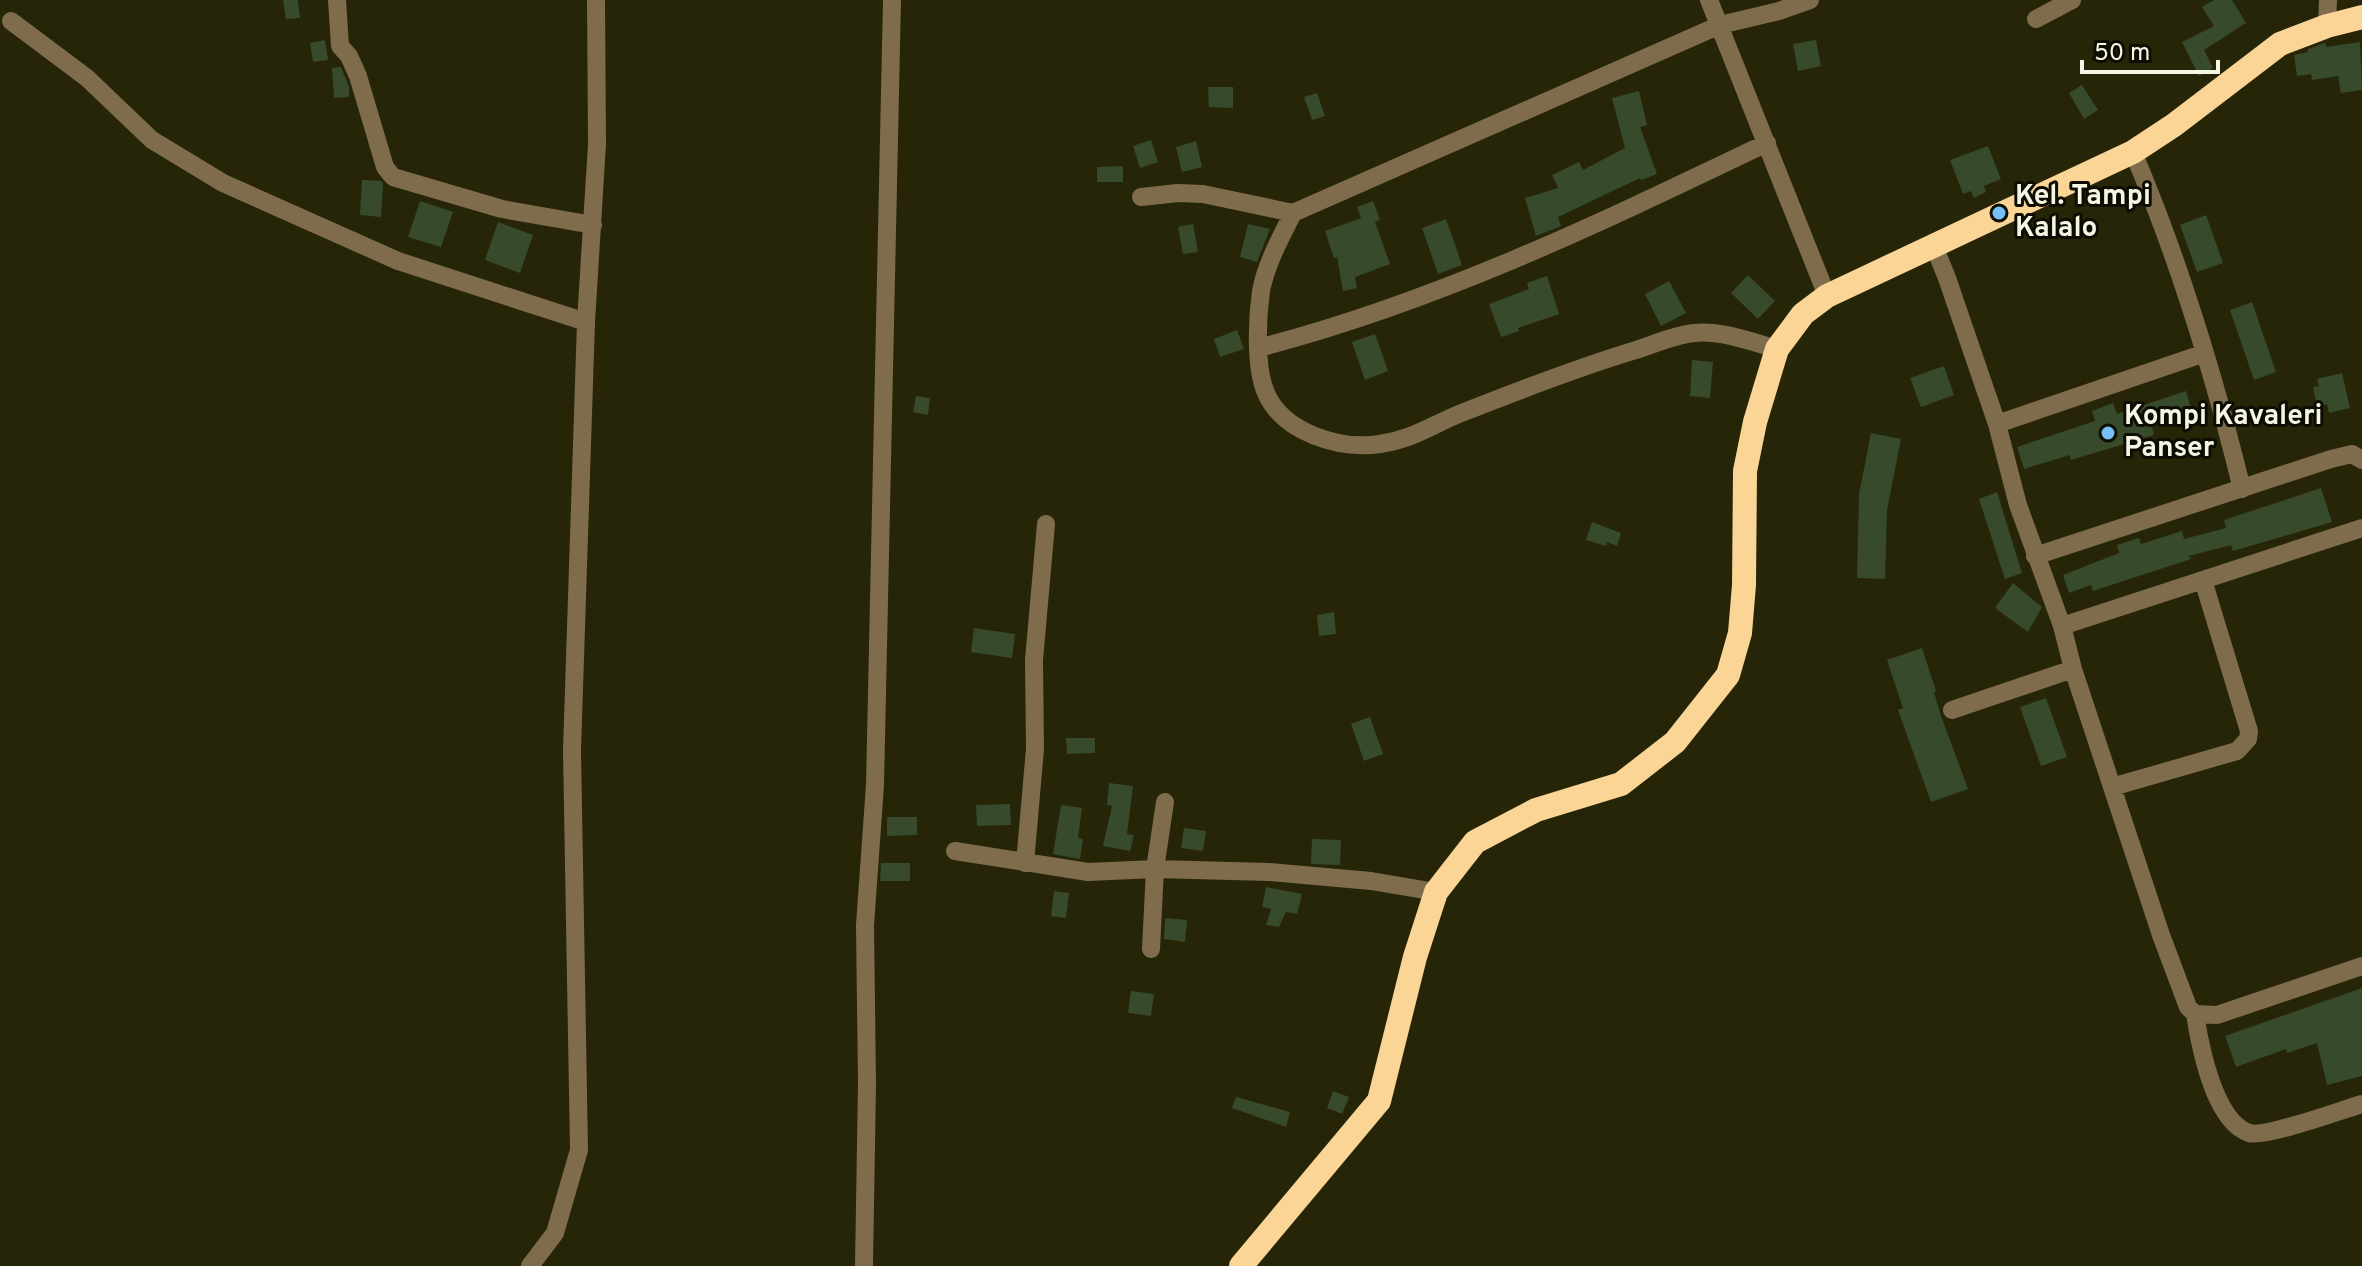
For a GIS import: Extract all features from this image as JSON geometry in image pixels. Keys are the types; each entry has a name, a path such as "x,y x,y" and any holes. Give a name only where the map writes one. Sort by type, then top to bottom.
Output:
{"highway":[{"path":"1241,1266 1379,1101 1415,957 1436,892 1475,842 1536,810 1621,784 1675,742 1728,675 1741,621 1745,471 1755,422 1777,349 1803,314 1827,296 2133,152 2174,125 2280,44 2362,17"}],"street":[{"path":"337,0 340,46 349,56 358,76 385,167 393,177 502,209 593,225"},
{"path":"530,1266 555,1233 579,1150 572,750 586,322 597,144 596,0"},
{"path":"864,1266 867,1084 865,925 876,754 892,0"},
{"path":"1709,0 1827,296"},
{"path":"1141,197 1203,194 1293,213 1720,25 1810,0"},
{"path":"2036,19 2072,0"},
{"path":"2327,26 2328,0"},
{"path":"11,21 87,78 152,140 223,183 398,261 586,322"},
{"path":"1258,348 1329,330 1393,309 1591,228 1767,143"},
{"path":"2133,152 2159,212 2205,353 2242,489"},
{"path":"1293,213 1275,248 1261,290 1258,348 1262,385 1270,403 1287,421 1316,437 1353,445 1414,437 1454,416 1515,393 1617,356 1695,333 1728,336 1777,349"},
{"path":"1934,246 1997,424 2035,556 2062,626 2073,669 2161,935 2188,1007 2195,1014 2201,1048 2216,1093 2231,1123 2251,1134 2274,1132 2362,1104"},
{"path":"1997,424 2205,353"},
{"path":"2035,556 2331,459 2352,454 2362,460"},
{"path":"1025,863 1035,749 1034,660 1046,524"},
{"path":"2062,626 2362,528"},
{"path":"2112,787 2237,751 2248,739 2249,731 2203,580"},
{"path":"1952,710 2073,669"},
{"path":"1151,949 1155,869 1165,802"},
{"path":"955,851 1088,872 1217,870 1323,876 1436,892"},
{"path":"2195,1014 2217,1015 2362,966"}],"building":[{"path":"283,0 298,0 300,18 286,19"},
{"path":"2214,0 2232,0 2246,23 2204,50 2213,68 2199,76 2182,42 2214,26 2202,7"},
{"path":"325,40 328,60 313,62 310,43"},
{"path":"1816,40 1821,66 1798,71 1793,44"},
{"path":"2360,42 2362,90 2341,93 2338,76 2312,80 2311,74 2297,76 2294,55 2325,43 2326,47"},
{"path":"341,67 349,87 349,97 334,98 332,68"},
{"path":"2082,85 2098,110 2084,119 2069,93"},
{"path":"1208,87 1233,87 1233,108 1209,107"},
{"path":"1639,91 1647,125 1640,127 1657,174 1640,178 1558,217 1561,226 1536,236 1525,198 1558,188 1552,175 1579,162 1583,170 1625,148 1612,98"},
{"path":"1317,93 1325,116 1312,120 1304,97"},
{"path":"1151,140 1158,162 1140,168 1133,146"},
{"path":"1196,141 1202,167 1182,172 1176,147"},
{"path":"1988,146 2001,179 1984,186 1986,192 1974,198 1971,191 1963,194 1950,160"},
{"path":"1123,166 1123,182 1097,182 1097,167"},
{"path":"362,180 381,181 383,184 381,217 360,215"},
{"path":"420,201 453,212 441,247 408,237"},
{"path":"1373,201 1380,220 1375,222 1390,264 1355,277 1357,288 1343,291 1337,257 1334,258 1325,231 1361,218 1357,207"},
{"path":"2206,215 2223,263 2197,272 2180,225"},
{"path":"1446,219 1462,265 1438,274 1422,228"},
{"path":"498,222 533,235 520,273 485,260"},
{"path":"1193,224 1198,252 1183,254 1178,227"},
{"path":"1248,224 1270,229 1257,262 1240,257"},
{"path":"1748,275 1775,301 1758,319 1731,293"},
{"path":"1547,276 1559,314 1501,337 1489,304 1529,289 1527,283"},
{"path":"1669,281 1686,313 1661,326 1645,294"},
{"path":"2252,302 2276,372 2254,380 2230,310"},
{"path":"1237,330 1244,349 1220,357 1214,339"},
{"path":"1375,334 1388,371 1365,380 1352,342"},
{"path":"1692,360 1713,362 1710,398 1690,396"},
{"path":"1944,366 1954,395 1921,407 1910,378"},
{"path":"2342,373 2350,408 2329,413 2327,404 2317,406 2313,387 2319,386 2317,379"},
{"path":"2186,391 2193,415 2152,427 2154,435 2071,460 2070,455 2024,469 2017,447 2095,421 2092,411 2113,403 2117,414"},
{"path":"916,396 930,398 928,415 913,412"},
{"path":"1871,433 1901,439 1887,510 1885,579 1857,578 1859,494"},
{"path":"2321,488 2332,522 2233,551 2231,545 2189,556 2191,559 2093,591 2091,585 2069,593 2063,575 2119,553 2117,545 2139,538 2141,544 2182,531 2184,539 2226,528 2224,520"},
{"path":"1997,492 2022,573 2005,579 1979,499"},
{"path":"1592,522 1621,533 1617,546 1586,540"},
{"path":"2013,583 2042,607 2028,632 1995,608"},
{"path":"1334,612 1336,634 1319,636 1317,615"},
{"path":"974,628 1015,634 1012,658 971,652"},
{"path":"1922,648 1940,713 1968,789 1931,802 1898,710 1903,708 1887,660"},
{"path":"2046,698 2067,757 2041,766 2020,707"},
{"path":"1370,717 1383,754 1364,761 1351,724"},
{"path":"1066,738 1095,738 1095,753 1067,754"},
{"path":"1109,783 1133,786 1127,834 1134,835 1130,851 1103,846 1112,806 1107,805"},
{"path":"1010,804 1011,825 977,826 976,805"},
{"path":"1061,805 1082,808 1078,838 1083,839 1080,859 1053,854"},
{"path":"887,817 917,817 917,835 887,836"},
{"path":"1184,828 1206,831 1203,851 1181,848"},
{"path":"1312,839 1341,840 1340,865 1311,864"},
{"path":"881,863 910,863 910,881 880,881"},
{"path":"1266,887 1302,894 1297,914 1286,912 1279,927 1266,925 1271,909 1262,907"},
{"path":"1054,891 1069,893 1066,918 1051,916"},
{"path":"1165,918 1187,920 1185,942 1164,939"},
{"path":"2362,988 2362,1076 2327,1085 2317,1043 2287,1053 2286,1049 2236,1067 2225,1036"},
{"path":"1131,991 1154,994 1151,1016 1128,1013"},
{"path":"1333,1091 1349,1097 1342,1114 1327,1108"},
{"path":"1236,1097 1290,1112 1286,1127 1232,1108"}],"place":[{"name":"Kel. Tampi Kalalo","path":"1999,213"},
{"name":"Kompi Kavaleri Panser","path":"2108,433"}]}
